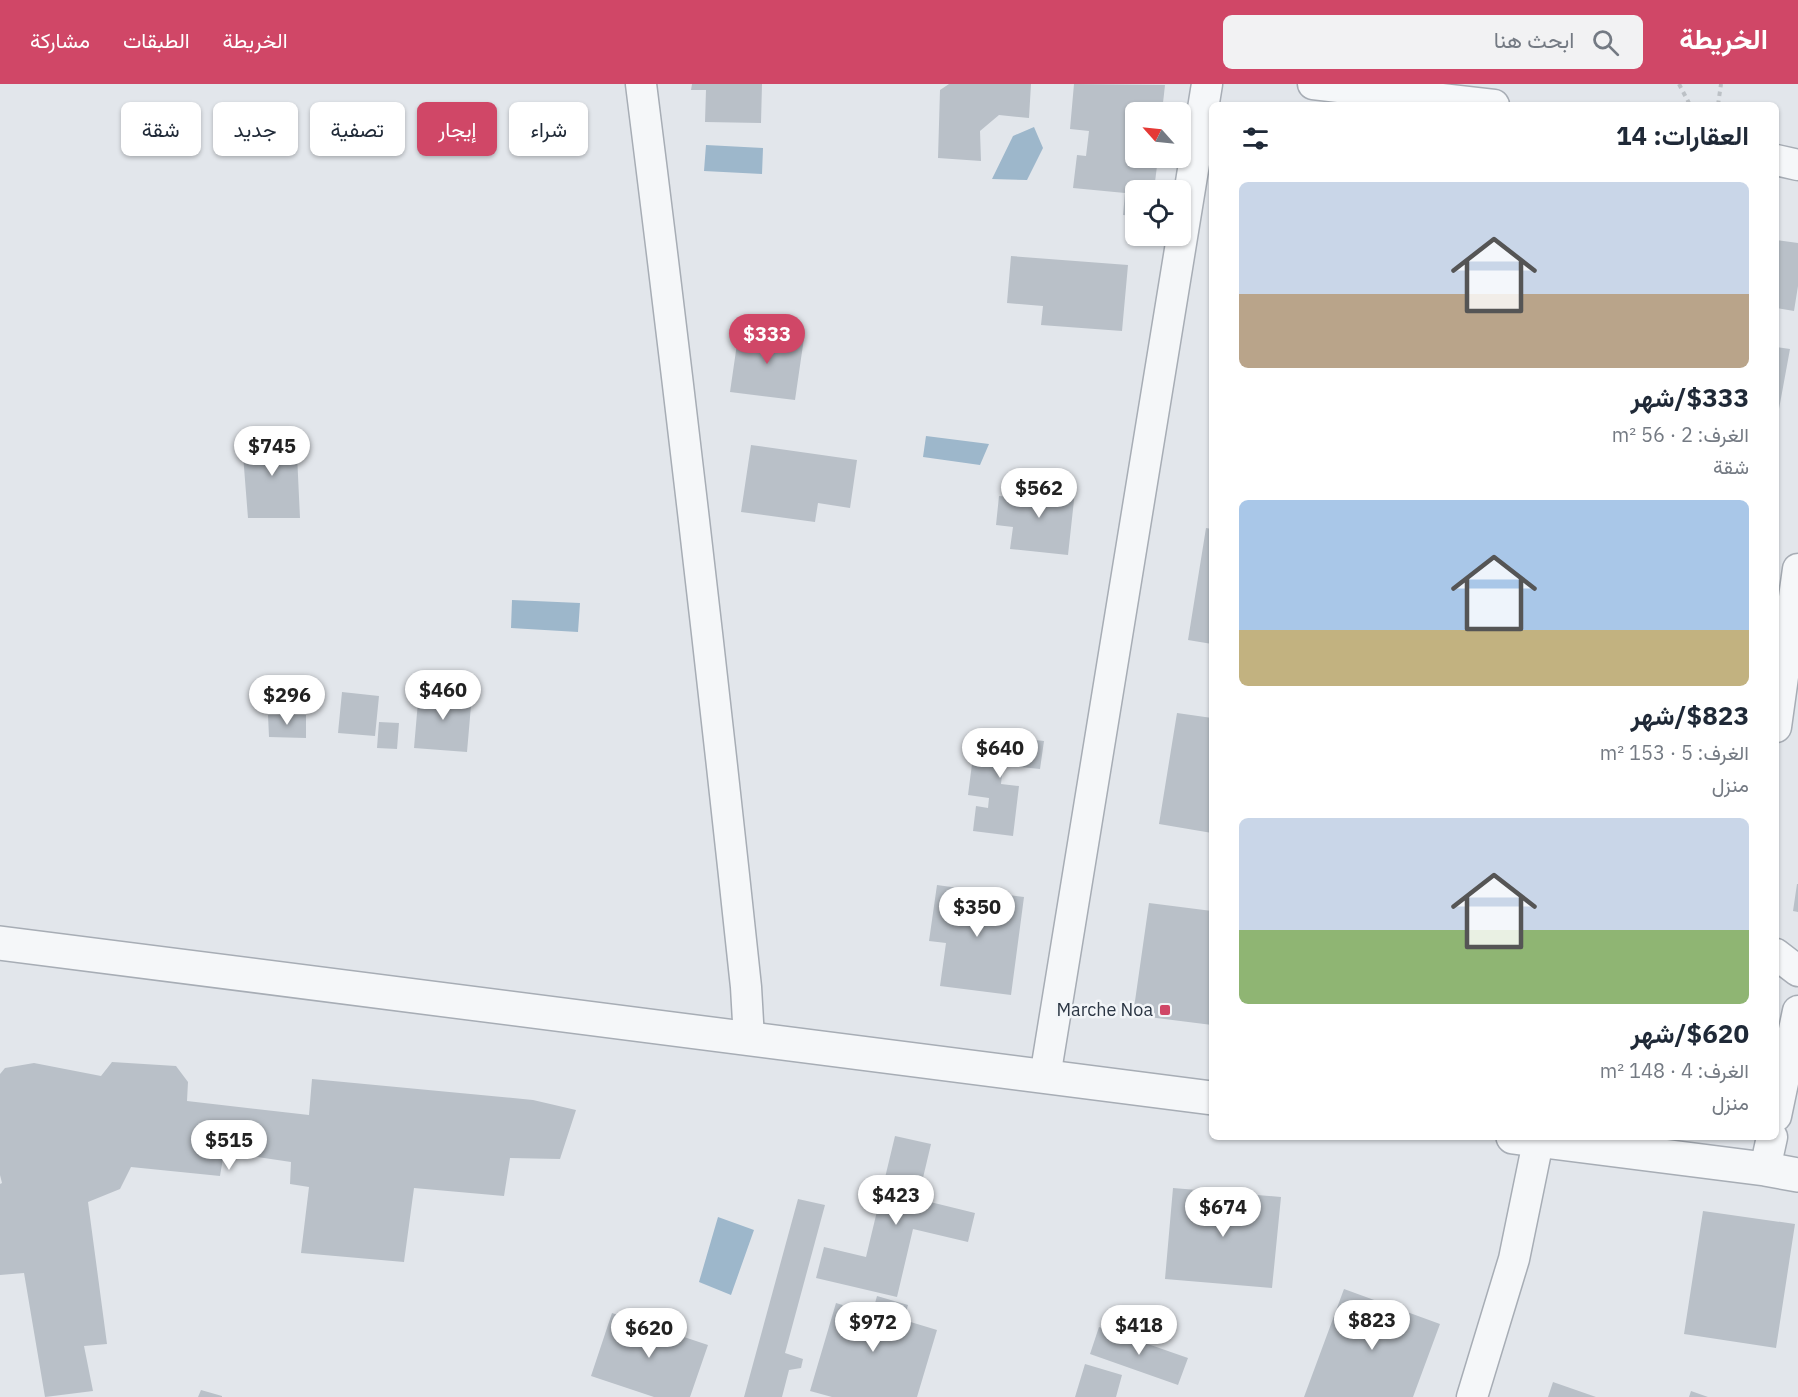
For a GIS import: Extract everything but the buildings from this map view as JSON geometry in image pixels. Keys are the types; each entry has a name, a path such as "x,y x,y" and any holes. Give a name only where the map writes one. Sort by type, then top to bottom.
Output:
{"street":[{"path":"641,84 711,657 746,987 749,1039"},
{"path":"1045,1077 1207,84"},
{"path":"1313,84 1468,102"},
{"path":"1779,161 1798,165"},
{"path":"1779,705 1798,569"},
{"path":"0,943 1209,1098"},
{"path":"1779,956 1798,971"},
{"path":"1779,1102 1798,1011"},
{"path":"1472,1397 1514,1259 1530,1140"},
{"path":"1546,1140 1765,1168 1798,1175"},
{"path":"1765,1168 1771,1140"}],"path":[{"path":"1679,84 1688,102"},
{"path":"1718,102 1720,84"}],"water":[{"path":"1034,127 1043,148 1027,180 992,179 1013,136"},
{"path":"706,145 763,148 762,174 704,171"},
{"path":"926,436 989,444 980,465 923,457"},
{"path":"512,600 580,603 578,632 511,628"},
{"path":"718,1217 754,1230 731,1295 699,1282"}],"place":[{"name":"Marche Noa","path":"1165,1010"}]}
